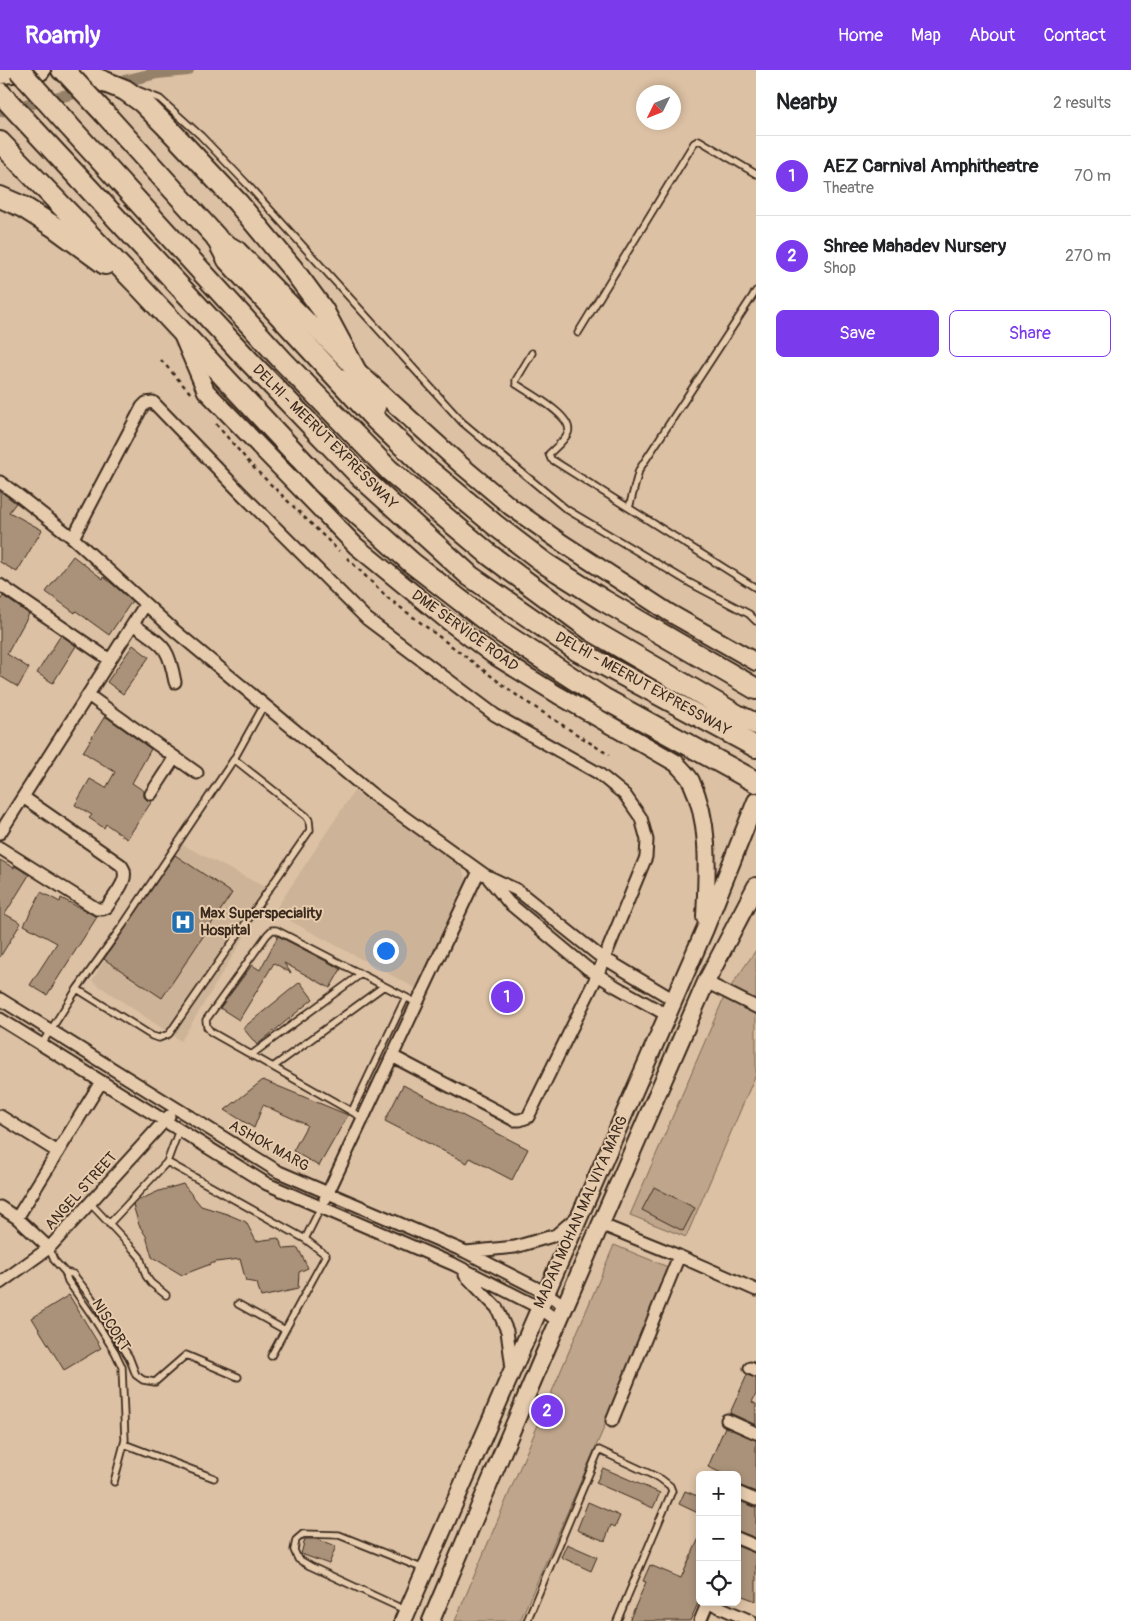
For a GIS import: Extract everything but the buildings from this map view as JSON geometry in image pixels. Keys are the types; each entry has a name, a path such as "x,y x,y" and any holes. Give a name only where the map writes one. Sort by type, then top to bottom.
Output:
{"highway":[{"name":"DELHI - MEERUT EXPRESSWAY","path":"19,70 283,361 389,470 491,556 591,630 737,715 756,724"},
{"path":"0,73 40,70"},
{"path":"63,70 85,74 151,100 292,268 323,310 372,402 403,446"},
{"path":"63,70 216,237 228,260 375,419 424,466 494,525 546,564 603,600 756,689"},
{"name":"DELHI - MEERUT EXPRESSWAY","path":"0,93 242,354 360,476 470,576 578,651 754,746"},
{"path":"1,143 140,287 323,483 412,563 502,632 603,698 756,782"},
{"path":"0,197 24,207 140,287"}],"main road":[{"path":"216,237 238,250 351,365 461,465 511,506 562,543 660,608 756,662"},
{"name":"DME SERVICE ROAD","path":"179,329 206,391 356,546 444,618 493,655 676,763 691,780 700,806 707,849 705,929"},
{"name":"MADAN MOHAN MALVIYA MARG","path":"405,1616 705,929 756,801"},
{"name":"MADAN MOHAN MALVIYA MARG","path":"431,1621 600,1224 706,982 756,886"},
{"path":"724,947 756,912"}],"street":[{"path":"73,538 142,407 146,403 153,402 367,620 495,715 598,773 625,795 641,818 647,840 646,857 597,976 528,1117 524,1120 514,1120 392,1056"},
{"path":"0,482 73,538 174,630 372,794 482,873 517,890 597,954 671,1007"},
{"path":"0,585 110,660"},
{"path":"0,833 145,605"},
{"path":"133,624 166,650 171,660 175,682"},
{"path":"88,696 197,773"},
{"path":"151,794 175,757"},
{"path":"0,848 97,909 107,906 125,878 125,870 121,865 23,797"},
{"path":"482,873 509,903 597,976 671,1007"},
{"path":"321,1207 417,1003 482,873"},
{"path":"706,982 756,1007"},
{"name":"ASHOK MARG","path":"0,999 279,1172 466,1252 562,1313"},
{"name":"ASHOK MARG","path":"0,1019 266,1184 455,1265 543,1300"},
{"path":"17,1218 102,1082"},
{"name":"ANGEL STREET","path":"0,1283 49,1248 175,1109"},
{"path":"0,1116 58,1152"},
{"path":"0,1207 17,1218 49,1248"},
{"path":"466,1252 515,1248 556,1235 581,1212"},
{"path":"600,1224 680,1256 756,1290"},
{"path":"612,1421 680,1256"},
{"path":"455,1265 497,1308 507,1331 512,1370"},
{"path":"727,1420 756,1433"},
{"path":"741,1494 756,1500"},
{"path":"741,1540 756,1546"},
{"path":"700,1621 706,1606"},
{"path":"717,1606 751,1621"}],"lane":[{"path":"151,100 201,136 246,183 462,422 566,509 690,583 749,614 756,621"},
{"path":"578,333 694,143 698,140 708,145 756,174"},
{"path":"629,508 639,470 756,291"},
{"path":"532,353 516,380 516,384 562,415 568,424 568,433 549,454 551,459 756,588"},
{"path":"41,1044 77,989 123,926 234,759 264,705"},
{"path":"77,989 152,1036 160,1038 169,1034 310,830 309,820 306,816 234,759"},
{"path":"363,1118 210,1032 206,1020 269,932 276,930 417,1003"},
{"path":"251,1055 360,974"},
{"path":"273,1067 384,986"},
{"path":"352,1112 406,997"},
{"path":"369,1075 380,1080"},
{"path":"109,1224 167,1162 179,1130"},
{"path":"167,1162 304,1239 326,1255 271,1356"},
{"path":"90,1203 140,1257 146,1276 151,1284 166,1295"},
{"path":"304,1239 321,1207"},
{"name":"NISCORT","path":"49,1248 54,1260 65,1272 68,1281 98,1324 122,1367 125,1440 114,1482"},
{"path":"65,1272 73,1274 91,1297 129,1357 136,1374 143,1380 155,1382 186,1355 238,1377"},
{"path":"238,1304 285,1330"},
{"path":"124,1444 214,1478"},
{"path":"527,1621 599,1450 661,1479 670,1486 672,1491 617,1621"},
{"path":"405,1616 298,1559 294,1550 296,1540 303,1534 339,1535 425,1569"}],"shaded area":[{"path":"354,791 461,866 467,883 419,990 274,912"},
{"path":"177,842 272,891 181,1041 92,981"},
{"path":"756,950 756,1074 686,1237 630,1215 725,995"},
{"path":"614,1245 673,1269 520,1621 455,1621"}],"waterway":[{"path":"112,84 157,73 188,70"},
{"path":"0,111 88,90"}],"place":[{"name":"Max Superspeciality Hospital","path":"183,922"},
{"name":"AEZ Carnival Amphitheatre","path":"507,997"},
{"name":"Shree Mahadev Nursery","path":"547,1411"}]}
